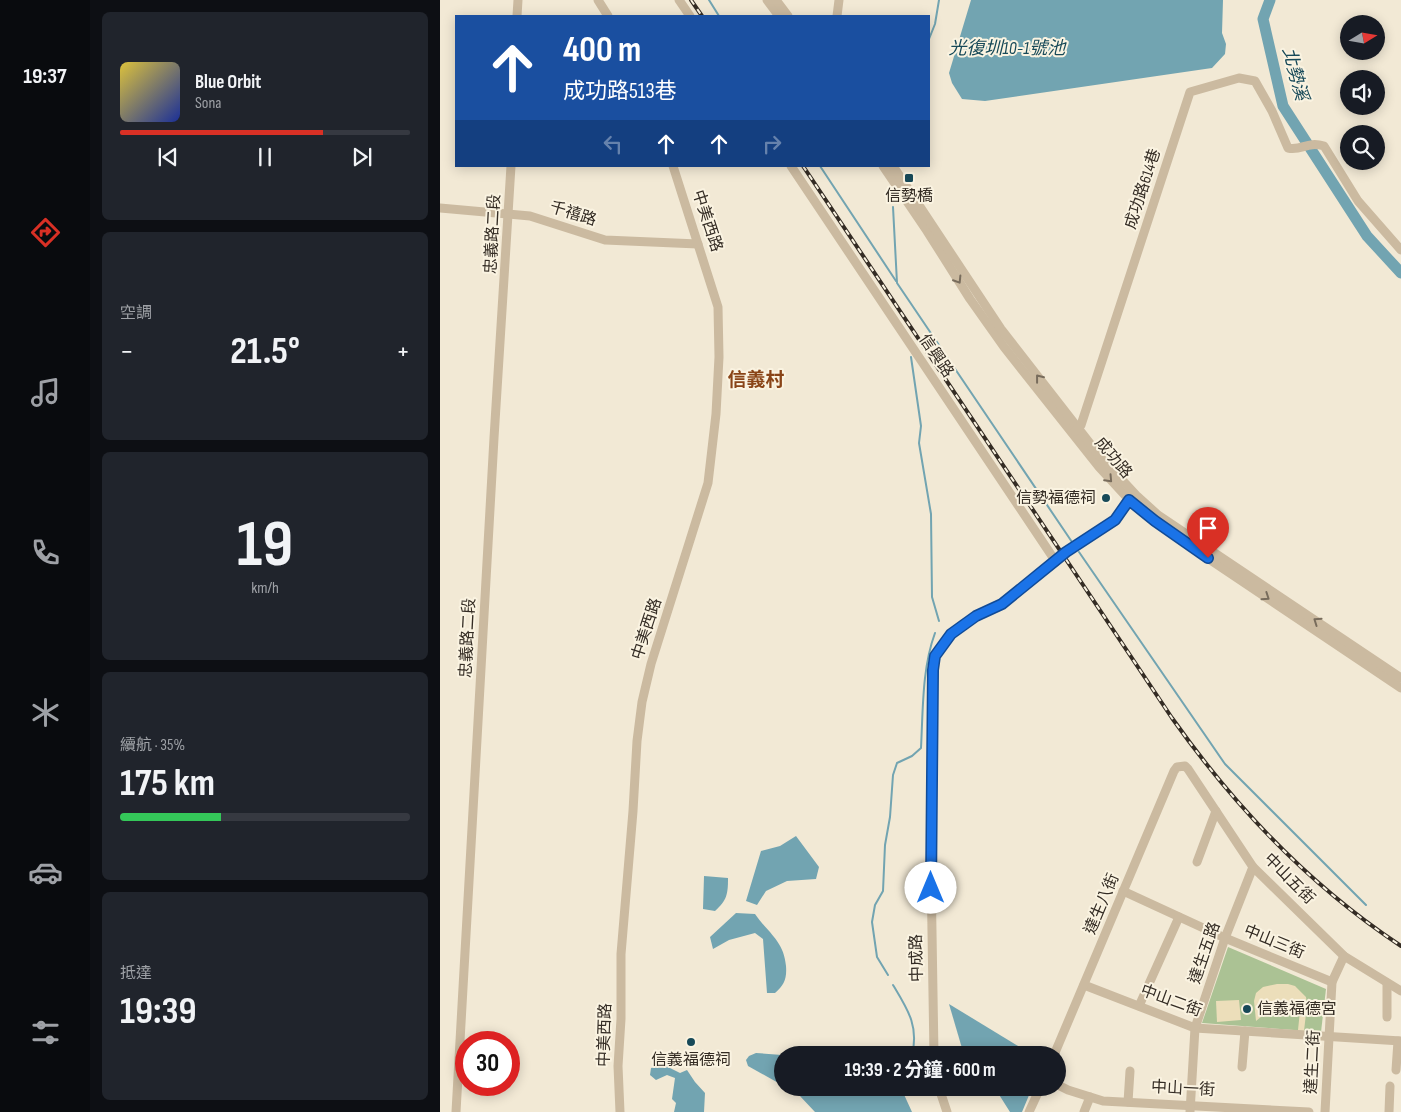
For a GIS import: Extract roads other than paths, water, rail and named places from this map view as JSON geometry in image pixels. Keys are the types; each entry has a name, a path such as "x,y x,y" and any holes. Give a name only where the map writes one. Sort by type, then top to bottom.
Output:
{"street":[{"path":"517,15 518,0"},
{"path":"598,0 607,15"},
{"path":"679,0 689,15"},
{"path":"767,0 778,15"},
{"path":"776,0 787,15"},
{"path":"837,15 839,0"},
{"name":"成功路614巷","path":"1076,431 1084,416 1190,92 1239,78 1255,82 1272,111 1288,148 1294,150 1310,144 1324,146 1358,201 1401,250"},
{"name":"忠義路二段","path":"456,1112 511,167"},
{"name":"中美西路","path":"620,1112 618,1066 621,1019 621,954 637,741 642,702 708,483 716,414 719,357 718,307 673,167"},
{"name":"信興路","path":"792,167 1056,562"},
{"name":"成功路","path":"884,167 970,299 1004,347 1099,455 1133,498 1155,521 1401,688"},
{"name":"成功路","path":"894,167 1001,329 1076,431"},
{"name":"千禧路","path":"440,208 530,216 605,240 698,244"},
{"name":"成功路","path":"1133,498 1401,678"},
{"name":"中成路","path":"934,1046 931,861 932,716 935,656 951,634 964,623 1002,604 1066,552 1115,520 1133,498"},
{"name":"中山五街","path":"1180,766 1188,769 1253,867 1344,956 1401,991"},
{"name":"達生八街","path":"1058,1046 1174,771 1180,766"},
{"path":"1197,862 1216,811"},
{"name":"達生五路","path":"1191,1108 1195,1028 1225,938 1253,867"},
{"name":"中山三街","path":"1123,891 1225,938 1332,982"},
{"path":"1139,1006 1179,917"},
{"name":"達生二街","path":"1325,1112 1332,982 1344,956"},
{"path":"1386,1017 1387,983"},
{"name":"中山二街","path":"1084,985 1195,1028 1399,1041"},
{"path":"1242,1067 1245,1032"},
{"path":"1396,1070 1399,1041"},
{"path":"1128,1102 1130,1071"},
{"path":"1389,1112 1390,1086"},
{"name":"中山一街","path":"1066,1088 1103,1101 1191,1108 1309,1112"},
{"path":"942,1096 947,1112"},
{"path":"1029,1112 1036,1096"},
{"path":"1084,1112 1090,1097"}],"water":[{"name":"光復圳10-1號池","path":"971,0 1223,0 1222,33 1226,44 1225,54 1212,68 985,101 962,99 952,83 949,73"},
{"path":"796,836 819,867 816,879 787,881 766,891 757,905 746,901 761,851 780,846"},
{"path":"704,876 728,878 726,896 715,911 703,909"},
{"path":"736,913 755,914 775,938 782,950 785,957 786,975 783,984 775,993 767,993 763,939 755,933 729,940 713,949 710,937"},
{"path":"949,1004 1018,1046 961,1046"},
{"path":"756,1053 774,1054 774,1081 748,1066 746,1060 749,1056"},
{"path":"664,1065 680,1073 687,1070 705,1093 704,1112 674,1112 676,1103 672,1099 675,1078 667,1075 656,1080 650,1075 651,1068"},
{"path":"800,1096 905,1096 912,1112 815,1112"},
{"path":"1000,1096 1029,1096 1022,1112 1010,1112"}],"waterway":[{"path":"709,0 718,15"},
{"path":"930,36 935,24 939,0"},
{"name":"北勢溪","path":"1270,0 1263,19 1283,106 1367,236 1401,273"},
{"path":"821,167 896,281"},
{"path":"893,207 897,283 1072,542"},
{"path":"911,357 921,426 919,443 931,514 932,597 939,621"},
{"path":"1079,552 1225,764 1366,905"},
{"path":"888,975 877,957 872,922 875,905 883,891 885,845 890,817 893,775 897,763 912,756 921,748 925,675 935,633"},
{"path":"893,985 911,1018 914,1046"}],"railway":[{"path":"691,0 701,15"},
{"path":"804,167 1172,718 1196,751 1248,813 1305,871 1336,898 1401,946"}],"place":[{"name":"信勢橋","path":"909,178"},
{"name":"信勢福德祠","path":"1106,498"},
{"name":"信義福德宮","path":"1247,1009"},
{"name":"信義福德祠","path":"691,1042"}],"district":[{"name":"信義村","path":"756,380"}]}
